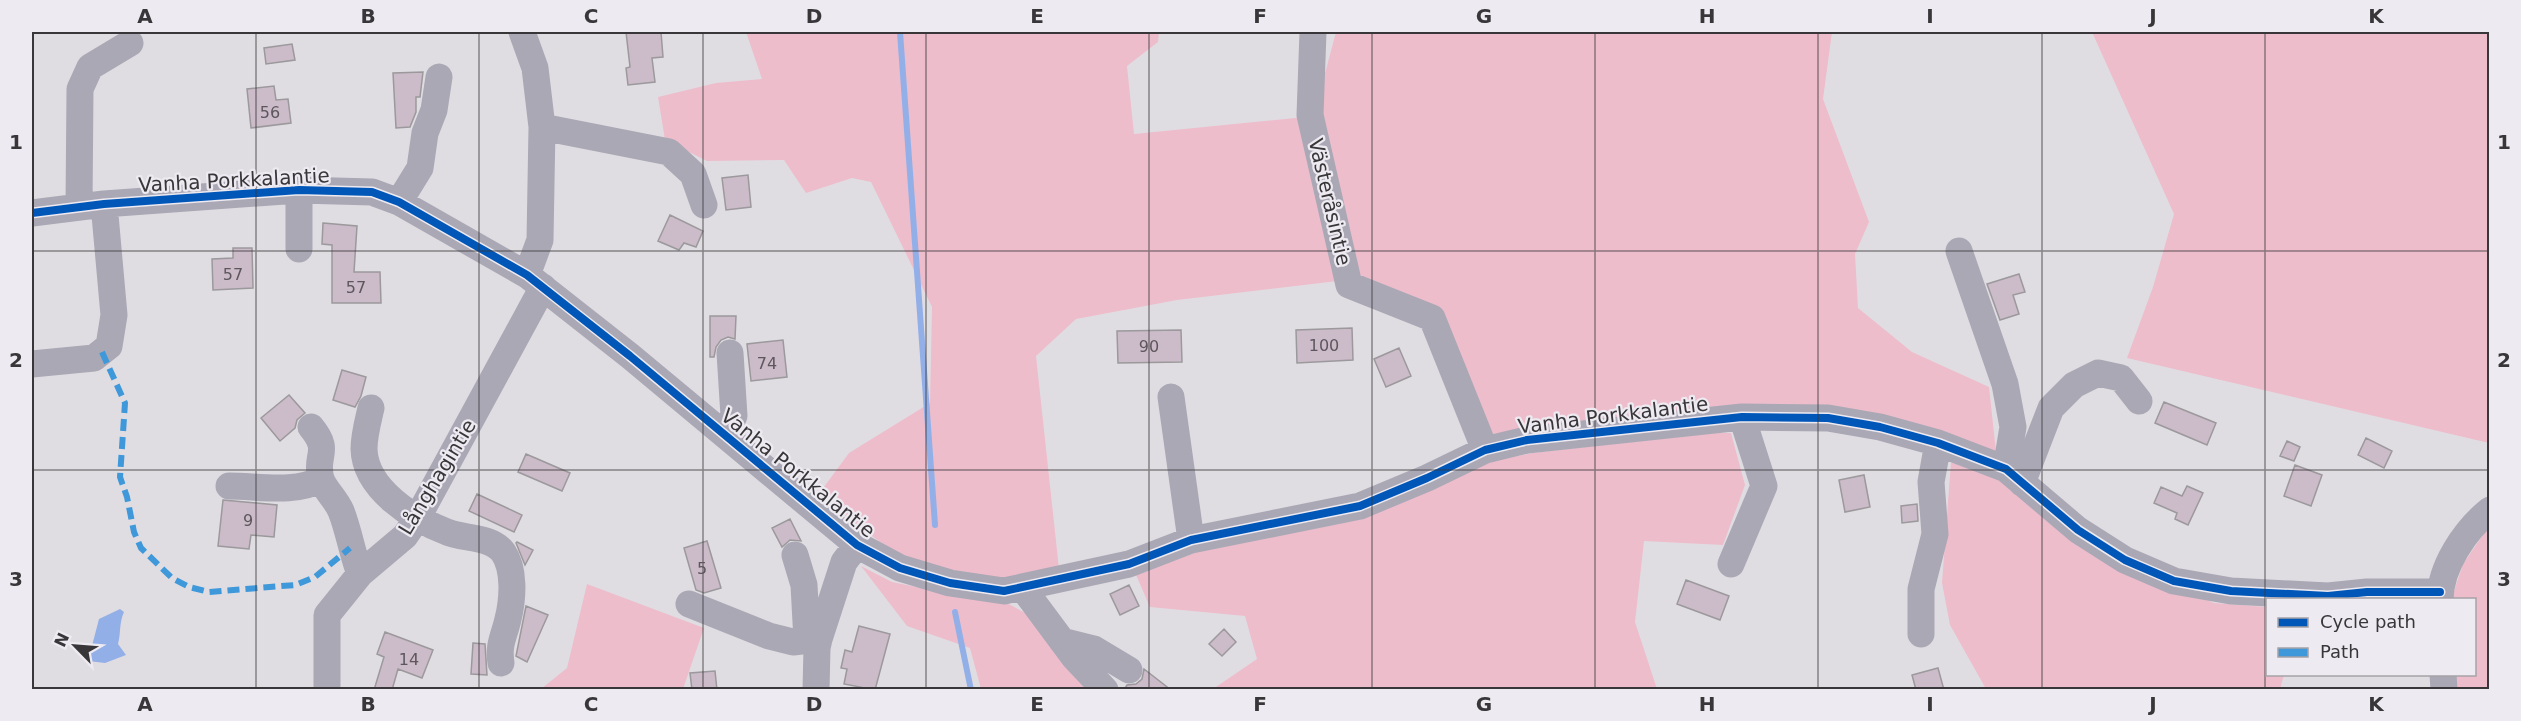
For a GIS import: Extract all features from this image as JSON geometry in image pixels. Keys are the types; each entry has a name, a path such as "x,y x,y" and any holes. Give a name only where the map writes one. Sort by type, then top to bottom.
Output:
{"street":[{"name":"Långhagintie","path":"327,690 327,615 360,574 405,536 418,517 535,281 540,240 542,127 535,68 522,32"},
{"name":"Västeråsintie","path":"1313,32 1310,115 1349,285 1432,318 1485,450"},
{"path":"32,364 94,358 109,346 114,315 92,206 80,90 90,67 130,43"},
{"path":"399,202 420,168 425,133 434,110 439,77"},
{"path":"542,127 669,152 693,174 704,205"},
{"path":"299,190 299,249"},
{"name":"Vanha Porkkalantie","path":"32,213 92,206 299,190 372,192 399,202 535,281 857,544 900,568 950,583 1004,591 1129,564 1191,540 1360,506 1427,478 1485,450 1527,440 1742,417 1828,418 1880,427 1938,443 2014,476 2078,530 2125,560 2174,581 2231,591 2328,596 2367,592 2440,596 2446,572 2463,539 2490,510"},
{"path":"1959,251 2005,384 2013,426 2014,476"},
{"path":"724,434 734,416 730,353"},
{"path":"2014,476 2051,408 2074,385 2098,373 2121,378 2139,401"},
{"path":"1171,397 1191,540"},
{"path":"371,408 364,450 368,469 382,490 399,507 447,532 492,543 502,551 509,565 512,586 508,619 499,650 501,663"},
{"path":"1731,564 1764,486 1742,417"},
{"path":"311,426 321,438 323,446 321,479 341,512 350,548 360,574"},
{"path":"1921,634 1921,589 1935,534 1931,482 1938,443"},
{"path":"229,486 298,487 321,479"},
{"path":"813,640 844,562 857,544"},
{"path":"795,555 804,585 813,640 817,648 816,690"},
{"path":"1022,587 1062,641 1105,690"},
{"path":"689,604 769,636 793,642 813,640"},
{"path":"1062,641 1094,649 1129,670"}],"shaded area":[{"path":"746,32 1159,32 1158,42 1127,66 1134,134 1306,117 1346,280 1177,300 1076,319 1036,356 1059,569 1001,581 966,577 897,555 818,495 849,453 930,403 932,307 871,182 852,178 806,193 784,160 707,161 665,140 658,97 716,83 762,79"},
{"path":"1336,32 1832,32 1823,99 1869,222 1855,254 1858,308 1912,352 1989,387 1997,461 1865,417 1488,441 1437,315 1353,280 1314,115"},
{"path":"2092,32 2489,32 2489,443 2127,358 2153,287 2174,214"},
{"path":"1705,433 1731,433 1745,485 1723,545 1644,541 1635,622 1657,689 1213,689 1257,659 1245,616 1150,607 1133,568 1481,463 1533,453"},
{"path":"1951,462 2000,480 2104,555 2214,603 2266,607 2266,676 2284,676 2280,689 1986,689 1950,625 1942,583"},
{"path":"2489,526 2489,689 2452,689 2451,676 2476,676 2476,598 2452,598 2463,564"},
{"path":"861,566 892,582 980,600 1005,602 1027,614 1085,689 981,689 970,648 907,626"},
{"path":"587,584 704,628 683,689 541,689 567,668"}],"water":[{"path":"120,609 124,612 118,644 126,655 105,663 88,661 99,619"}],"building":[{"path":"626,32 661,32 663,57 652,58 655,82 628,85 626,68 630,67"},
{"path":"292,44 295,60 266,64 264,48"},
{"path":"423,72 420,97 416,97 416,112 410,127 396,128 393,73"},
{"path":"274,86 276,100 288,99 291,123 251,128 247,89"},
{"path":"748,175 751,207 726,210 722,178"},
{"path":"670,215 703,231 696,247 684,243 679,250 658,241"},
{"path":"323,223 357,226 354,272 380,272 381,303 332,303 332,245 322,244"},
{"path":"233,248 252,248 253,288 213,290 212,259 233,258"},
{"path":"2019,274 2025,292 2013,295 2019,314 2000,320 1987,284"},
{"path":"710,316 736,316 735,339 728,337 721,340 716,347 714,357 710,357"},
{"path":"1352,328 1353,360 1297,363 1296,330"},
{"path":"1181,330 1182,362 1118,363 1117,331"},
{"path":"783,340 787,377 751,381 747,344"},
{"path":"1399,348 1411,376 1386,387 1374,359"},
{"path":"342,370 366,377 361,396 355,407 333,400"},
{"path":"289,395 305,413 297,420 295,428 280,441 261,418"},
{"path":"2164,402 2216,423 2207,445 2155,423"},
{"path":"2366,438 2392,451 2384,468 2358,455"},
{"path":"2287,441 2300,447 2294,461 2280,456"},
{"path":"526,454 570,473 562,491 518,472"},
{"path":"2295,465 2322,475 2311,506 2284,496"},
{"path":"1864,475 1870,507 1845,512 1839,480"},
{"path":"2187,486 2203,493 2188,525 2175,519 2177,513 2154,503 2161,487 2182,496"},
{"path":"477,494 522,515 514,532 469,511"},
{"path":"223,500 277,505 274,537 251,535 249,549 218,546"},
{"path":"1917,504 1918,521 1902,523 1901,506"},
{"path":"790,519 801,541 790,540 782,547 772,528"},
{"path":"707,541 721,588 704,593 696,590 684,548"},
{"path":"516,543 533,550 525,565"},
{"path":"1686,580 1729,596 1720,620 1677,604"},
{"path":"1129,585 1139,606 1120,615 1110,594"},
{"path":"526,606 548,615 527,662 516,656"},
{"path":"859,626 890,634 875,690 844,684 847,669 841,668 845,650 852,652"},
{"path":"1224,629 1236,642 1222,656 1209,644"},
{"path":"385,632 433,650 422,678 398,669 392,690 374,690 384,657 377,654"},
{"path":"473,643 485,644 487,675 471,674"},
{"path":"1938,668 1944,690 1916,690 1912,675"},
{"path":"1144,669 1171,690 1124,690 1127,685 1136,684 1142,679"},
{"path":"715,671 717,690 692,690 690,673"}],"waterway":[{"path":"900,32 935,525"},
{"path":"955,612 971,690"}],"marked path":[{"path":"102,352 125,403 120,477 127,497 134,532 141,548 172,578 189,587 209,592 295,585 315,577 350,548"}],"cycle path":[{"path":"32,213 104,204 299,190 372,192 399,202 527,275 630,356 857,545 900,568 950,583 1004,591 1129,564 1191,540 1360,506 1427,478 1485,450 1527,440 1742,417 1828,418 1880,427 1938,443 2006,469 2078,530 2125,560 2174,581 2231,591 2328,596 2367,592 2440,592"}]}
